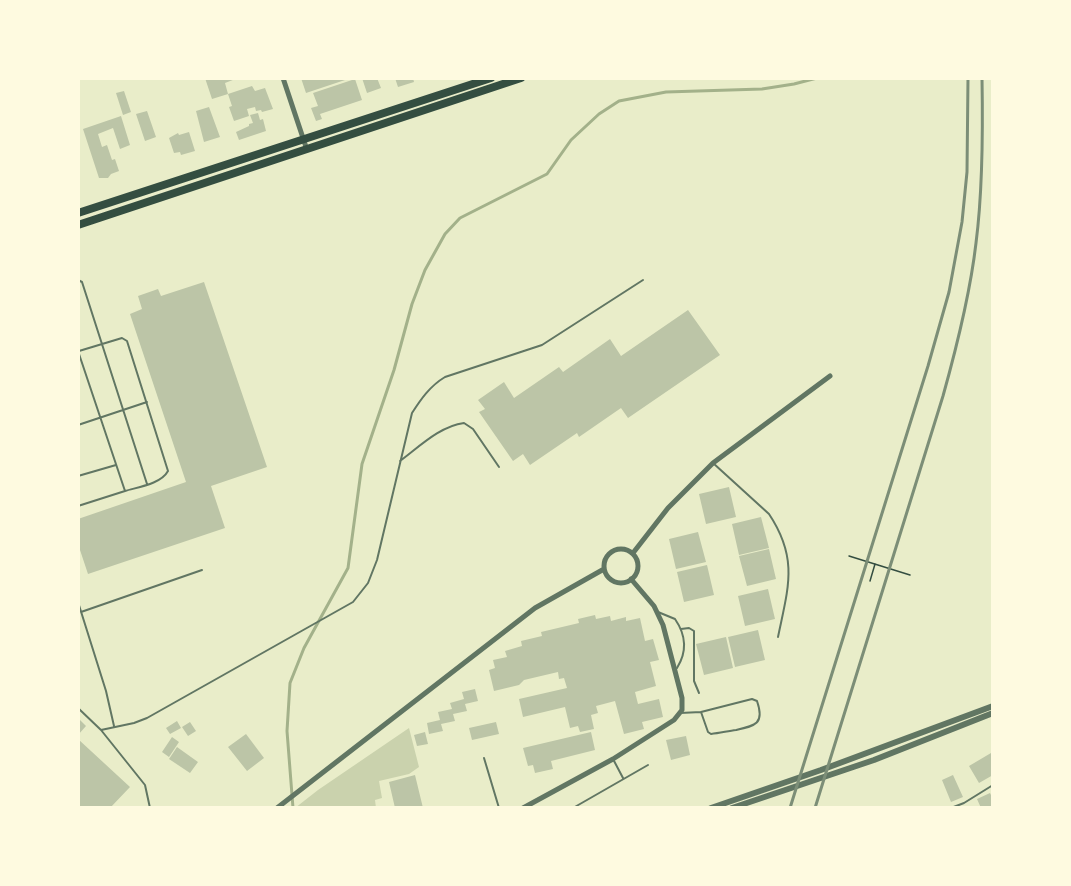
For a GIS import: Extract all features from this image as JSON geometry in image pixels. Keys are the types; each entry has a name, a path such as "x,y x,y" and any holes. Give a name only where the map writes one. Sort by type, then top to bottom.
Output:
{"main road":[{"path":"78,213 304,140 478,80 491,78"},
{"path":"78,225 521,78"}],"street":[{"path":"283,78 307,150"},
{"path":"633,553 668,508 713,463 830,376"},
{"path":"616,549 625,549 633,553 638,562 637,572 623,583 615,582 603,569 604,561 609,553 616,549"},
{"path":"277,808 535,608 603,569"},
{"path":"523,808 613,759 674,720 680,713 682,698 667,636 658,612 631,579"},
{"path":"732,808 763,793 993,706"},
{"path":"711,808 874,760 993,713"}],"lane":[{"path":"78,280 82,282 147,484"},
{"path":"101,730 147,718 352,602 368,583 377,560 412,413 435,383 445,377 542,345 643,280"},
{"path":"78,506 160,480 168,471 127,341 122,338 78,350 125,491"},
{"path":"78,372 85,369"},
{"path":"78,424 147,402"},
{"path":"400,461 442,431 455,424 464,423 473,429 499,467"},
{"path":"713,463 769,514 776,524 788,556 790,575 778,637"},
{"path":"78,476 116,465"},
{"path":"81,612 202,570"},
{"path":"78,602 115,728"},
{"path":"658,612 675,619 681,629 684,655 675,671"},
{"path":"681,629 689,628 694,631 694,681 699,693"},
{"path":"680,713 701,712 755,700 759,707 760,717 752,727 711,734 708,732 701,712"},
{"path":"78,708 101,730 144,785 148,793 150,808"},
{"path":"484,758 500,808"},
{"path":"613,759 624,778"},
{"path":"573,808 648,765"},
{"path":"951,808 964,803 993,785"}],"path":[{"path":"849,556 910,575"},
{"path":"870,580 875,564"}],"green space":[{"path":"409,728 419,767 409,774 379,781 382,798 375,800 376,808 295,808 318,790"}],"building":[{"path":"205,78 238,78 225,83 228,94 212,99"},
{"path":"301,78 351,78 306,93"},
{"path":"362,78 377,78 381,88 367,93"},
{"path":"395,78 413,78 414,82 398,87"},
{"path":"355,79 362,100 320,114 322,119 316,121 311,108 318,106 313,93"},
{"path":"252,86 255,91 265,88 273,109 262,112 261,110 256,111 255,107 247,109 249,116 234,121 229,107 232,106 228,94"},
{"path":"124,91 131,112 123,115 116,93"},
{"path":"209,107 220,137 204,142 196,111"},
{"path":"147,111 156,137 145,141 136,114"},
{"path":"258,113 260,120 263,119 266,131 239,140 236,132 253,123 250,115"},
{"path":"121,116 130,145 120,149 113,128 98,134 102,147 107,145 119,171 108,178 99,178 83,129"},
{"path":"189,132 195,151 181,155 180,152 174,153 169,138 178,133 179,135"},
{"path":"204,282 267,467 211,486 225,528 88,574 78,544 78,519 186,482 130,314 142,309 138,296 158,289 161,296"},
{"path":"688,310 720,355 628,418 621,408 579,437 577,433 530,465 523,454 513,461 479,412 485,409 478,400 504,382 514,398 559,367 563,372 610,339 621,356"},
{"path":"729,487 736,517 706,524 699,494"},
{"path":"761,517 769,548 739,555 732,524"},
{"path":"698,532 706,562 676,569 669,539"},
{"path":"769,549 776,579 747,586 739,556"},
{"path":"707,565 714,595 684,602 677,572"},
{"path":"768,589 775,619 745,626 738,596"},
{"path":"595,615 596,619 610,616 611,621 626,617 626,621 640,618 645,641 653,639 659,660 650,662 656,686 635,692 638,704 659,699 663,717 642,722 644,729 624,734 615,701 596,706 598,713 591,715 594,729 580,732 578,726 570,728 565,707 523,717 519,699 567,688 564,678 559,679 558,672 524,680 519,685 494,691 489,670 495,668 493,660 507,657 505,651 522,646 521,641 542,636 541,632 579,623 578,619"},
{"path":"758,630 765,660 735,667 728,637"},
{"path":"726,637 733,668 704,675 696,644"},
{"path":"475,689 478,701 465,704 467,711 453,714 455,721 441,724 443,731 429,734 427,723 440,720 438,712 452,709 450,703 464,699 462,692"},
{"path":"78,718 86,726 78,735"},
{"path":"177,721 181,728 170,734 166,728"},
{"path":"190,722 196,731 188,736 182,727"},
{"path":"496,722 499,734 472,740 469,728"},
{"path":"425,732 428,744 417,746 414,735"},
{"path":"591,732 595,750 551,761 553,769 535,773 533,765 528,766 523,748"},
{"path":"246,734 264,758 247,771 228,747"},
{"path":"686,736 690,755 671,760 666,740"},
{"path":"172,737 179,742 169,757 162,752"},
{"path":"78,739 130,787 110,808 78,808"},
{"path":"177,747 198,762 190,773 169,759"},
{"path":"991,753 993,775 979,783 969,766"},
{"path":"415,775 423,808 395,808 389,782"},
{"path":"953,775 963,797 951,802 942,780"},
{"path":"990,793 993,808 981,808 977,799"}],"waterway":[{"path":"293,808 287,731 290,683 304,648 348,568 362,464 394,370 412,304 425,270 445,234 460,218 547,174 571,140 599,114 619,101 666,92 762,89 817,78"}],"railway":[{"path":"790,808 949,292 962,222 967,172 968,78"},
{"path":"815,808 943,396 962,320 970,282 980,202 982,78"}]}
